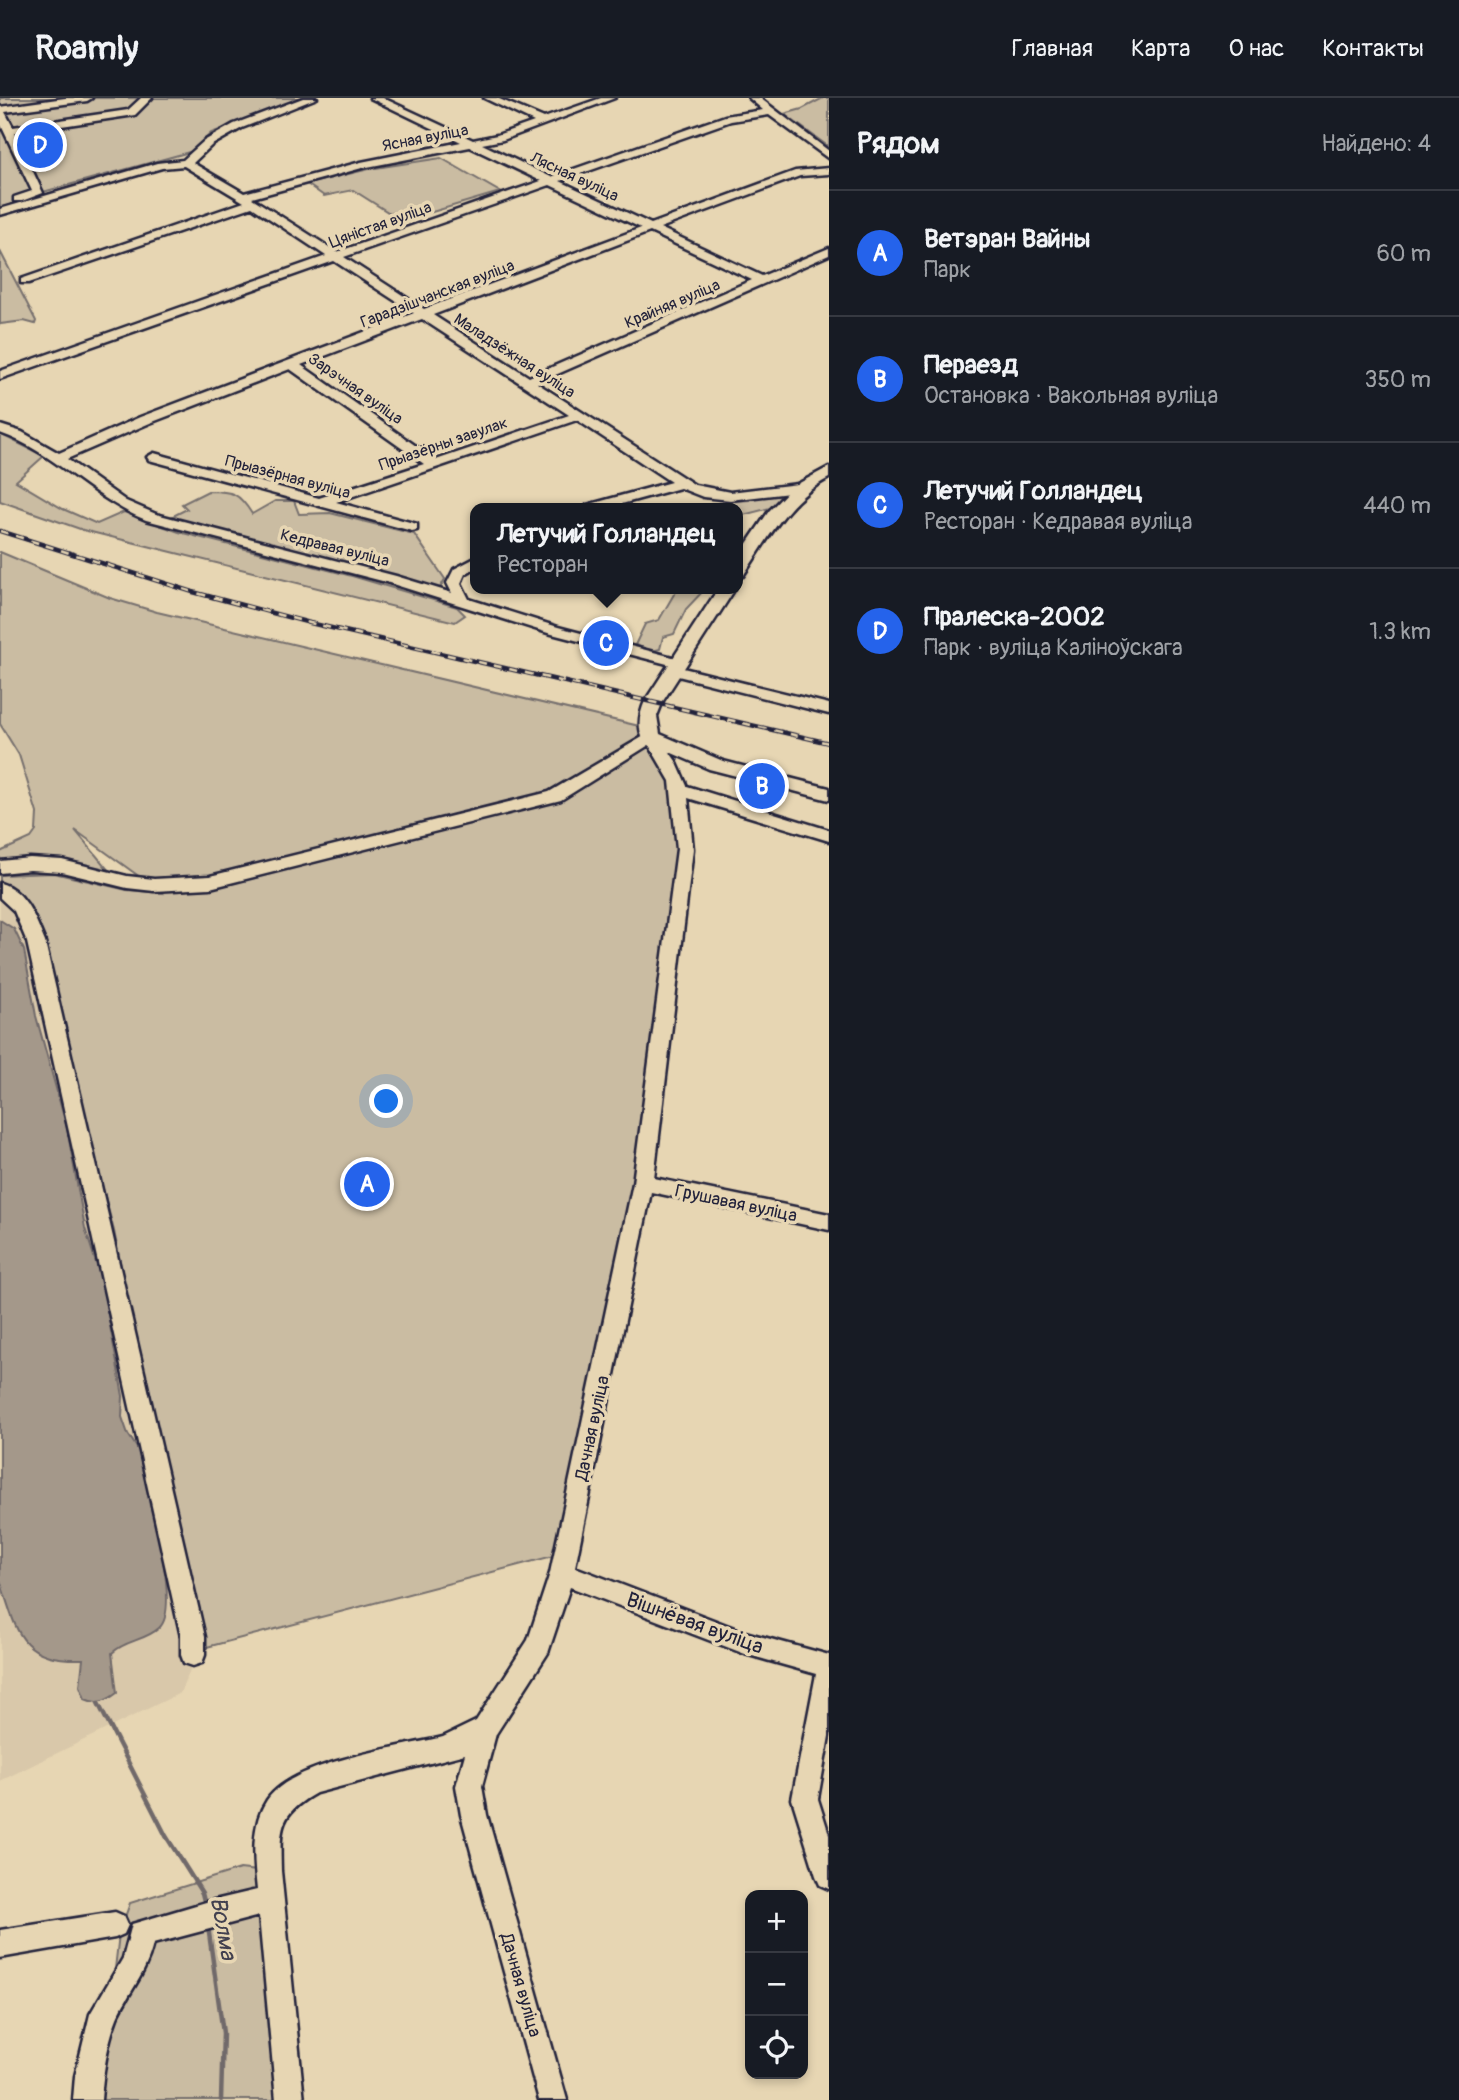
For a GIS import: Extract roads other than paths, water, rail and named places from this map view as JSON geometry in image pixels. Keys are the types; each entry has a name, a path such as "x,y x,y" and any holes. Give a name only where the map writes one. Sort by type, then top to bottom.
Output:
{"main road":[{"path":"743,563 784,501 798,488 829,472"},
{"path":"723,594 654,701 648,716 651,737 716,765 829,794"}],"street":[{"path":"0,204 38,193 0,111 87,98"},
{"path":"9,131 131,113 147,98"},
{"path":"0,212 161,165 190,165 208,144 238,126 312,98"},
{"name":"Лясная вуліца","path":"375,98 763,281"},
{"path":"489,98 544,122"},
{"name":"Ясная вуліца","path":"25,281 306,178 499,138 610,98"},
{"path":"754,98 829,156"},
{"name":"Цяністая вуліца","path":"0,375 551,183 729,118 773,111"},
{"name":"Маладзёжная вуліца","path":"190,165 682,483 700,492 715,495 798,488"},
{"name":"Гарадзішчанская вуліца","path":"60,457 145,420 787,177 811,171 829,171"},
{"name":"Крайняя вуліца","path":"528,382 829,251"},
{"name":"Зарэчная вуліца","path":"293,365 433,464"},
{"name":"Прыазёрны завулак","path":"317,502 333,499 580,415"},
{"name":"Кедравая вуліца","path":"0,429 60,457 81,476 123,506 151,517 463,601 677,667 829,709"},
{"name":"Прыазёрная вуліца","path":"155,457 412,527"},
{"path":"610,503 682,483"},
{"path":"463,601 454,583 459,572 470,565"},
{"path":"0,867 30,864 62,866 127,882 155,885 210,882 555,796 651,737"},
{"name":"Дачная вуліца","path":"553,2100 470,1798 472,1773 485,1729 539,1645 562,1573 643,1183 685,849 681,790 668,761 651,737"},
{"path":"681,790 829,836"},
{"path":"0,889 22,908 36,942 135,1373 193,1637 193,1655"},
{"name":"Грушавая вуліца","path":"643,1183 829,1222"},
{"name":"Вішнёвая вуліца","path":"562,1573 745,1643 829,1667"},
{"path":"829,1667 805,1799 829,1876"},
{"path":"290,2100 270,1900 268,1836 272,1816 287,1795 326,1778 455,1745 485,1729"},
{"path":"87,2100 89,2076 104,2014 135,1963 142,1934 270,1900"},
{"path":"0,1944 115,1925"}],"waterway":[{"name":"Волма","path":"98,1703 166,1836 202,1893 205,1905"},
{"name":"Волма","path":"208,1926 223,2033 221,2100"}],"railway":[{"path":"0,531 193,592 310,623 829,743"}],"place":[{"name":"Пралеска-2002","path":"40,145"},
{"name":"Летучий Голландец","path":"606,643"},
{"name":"Пераезд","path":"762,786"},
{"name":"Ветэран Вайны","path":"367,1184"}]}
